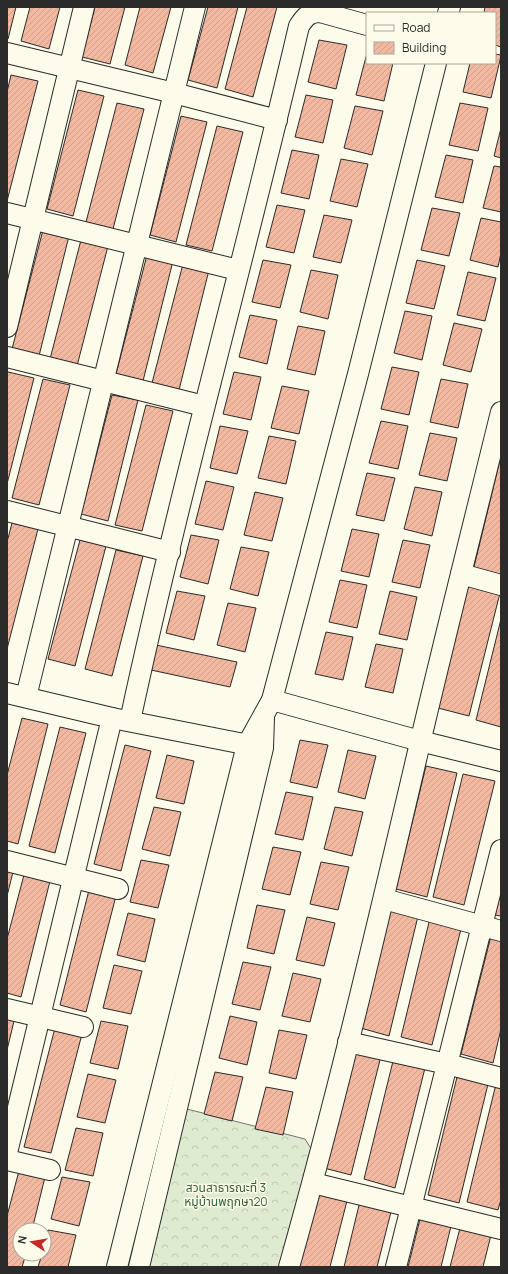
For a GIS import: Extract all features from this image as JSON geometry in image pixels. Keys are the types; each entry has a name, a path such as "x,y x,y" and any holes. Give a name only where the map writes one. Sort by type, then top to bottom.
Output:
{"street":[{"path":"7,327 84,7"},
{"path":"195,7 67,526 13,699 255,747"},
{"path":"7,1153 73,877 170,552 204,406 277,120 299,26 306,16 313,12 320,12 366,25"},
{"path":"7,53 174,93 277,120"},
{"path":"117,1267 255,747 268,708 358,374 436,64"},
{"path":"7,213 238,270"},
{"path":"7,357 204,406"},
{"path":"289,1267 313,1183 384,899 420,741 461,574 498,435 501,412"},
{"path":"7,511 170,552"},
{"path":"461,574 501,585"},
{"path":"268,708 501,760"},
{"path":"139,1267 255,747"},
{"path":"396,1267 501,850"},
{"path":"7,861 118,889"},
{"path":"384,899 501,931"},
{"path":"7,1009 83,1027"},
{"path":"348,1042 447,1064 501,1078"},
{"path":"7,1160 50,1170"},
{"path":"313,1183 501,1230"}],"green space":[{"name":"สวนสาธารณะที่ 3 หมู่บ้านพฤกษา20","path":"187,1109 305,1139 317,1158 291,1267 134,1267"}],"building":[{"path":"7,7 16,7 8,39 7,38"},
{"path":"30,7 60,7 49,49 21,41"},
{"path":"95,7 125,7 110,64 82,57"},
{"path":"140,7 171,7 153,73 125,65"},
{"path":"208,7 238,7 217,88 188,80"},
{"path":"247,7 277,7 253,97 225,89"},
{"path":"485,7 501,7 501,47 496,45 496,12 484,12"},
{"path":"319,40 347,45 336,89 308,82"},
{"path":"496,54 501,55 491,98 463,92 470,64 496,64"},
{"path":"366,57 366,64 393,64 384,101 356,95"},
{"path":"11,75 38,81 7,201 7,92"},
{"path":"78,90 104,96 73,216 47,209"},
{"path":"306,95 333,100 323,143 295,137"},
{"path":"117,103 144,109 113,229 86,222"},
{"path":"460,103 488,108 478,151 449,145"},
{"path":"355,106 383,111 372,155 344,148"},
{"path":"181,116 207,122 176,242 150,235"},
{"path":"217,126 243,132 212,251 186,245"},
{"path":"501,128 501,158 494,156"},
{"path":"292,150 319,155 309,199 281,193"},
{"path":"446,155 473,160 463,203 435,197"},
{"path":"341,159 368,164 357,207 330,201"},
{"path":"494,166 501,167 501,212 483,208"},
{"path":"277,205 305,210 294,253 266,247"},
{"path":"432,208 460,213 449,256 421,250"},
{"path":"324,215 352,220 341,263 313,257"},
{"path":"481,218 501,222 501,253 498,267 470,260"},
{"path":"43,230 69,236 39,356 12,349"},
{"path":"81,240 108,246 77,366 50,359"},
{"path":"147,255 173,261 143,381 116,374"},
{"path":"263,260 291,265 280,308 252,302"},
{"path":"417,260 445,266 434,309 406,303"},
{"path":"183,264 209,270 179,390 152,383"},
{"path":"311,270 338,275 328,319 300,312"},
{"path":"468,272 496,278 485,321 457,315"},
{"path":"405,311 432,316 422,360 394,353"},
{"path":"250,315 277,320 267,364 239,357"},
{"path":"454,323 482,329 471,372 443,365"},
{"path":"298,326 325,331 315,375 287,369"},
{"path":"392,367 419,372 409,415 381,409"},
{"path":"8,372 34,378 7,484 7,375"},
{"path":"234,372 261,377 251,420 223,414"},
{"path":"43,379 70,385 39,505 12,498"},
{"path":"441,379 468,384 458,428 430,422"},
{"path":"282,386 309,391 299,434 271,428"},
{"path":"112,395 138,400 108,521 81,514"},
{"path":"146,405 173,411 142,531 115,525"},
{"path":"381,421 408,426 398,469 369,463"},
{"path":"220,426 248,431 237,474 210,468"},
{"path":"430,433 457,438 447,481 419,475"},
{"path":"269,436 296,441 286,484 258,478"},
{"path":"501,456 501,578 473,571"},
{"path":"367,473 395,478 384,521 356,515"},
{"path":"206,481 234,487 223,530 195,524"},
{"path":"415,487 442,492 432,536 404,529"},
{"path":"255,492 283,498 272,541 244,535"},
{"path":"12,523 38,529 7,649 7,542"},
{"path":"352,529 379,534 369,577 341,571"},
{"path":"191,535 219,540 208,584 180,577"},
{"path":"80,540 106,546 75,666 48,659"},
{"path":"403,540 430,545 420,588 392,582"},
{"path":"241,547 269,552 258,596 230,589"},
{"path":"116,550 143,556 112,676 85,669"},
{"path":"340,580 367,585 357,628 329,622"},
{"path":"468,586 500,593 469,716 438,708"},
{"path":"177,591 205,596 194,640 166,633"},
{"path":"390,591 417,597 407,640 379,634"},
{"path":"228,603 256,608 245,652 217,645"},
{"path":"501,619 501,727 476,720"},
{"path":"326,632 353,637 343,680 315,674"},
{"path":"376,644 403,649 393,693 365,687"},
{"path":"156,645 237,662 230,687 151,670"},
{"path":"22,718 48,724 18,844 7,841 7,775"},
{"path":"60,727 86,733 55,853 29,846"},
{"path":"300,740 328,745 317,788 290,782"},
{"path":"125,745 151,751 121,871 94,864"},
{"path":"348,750 376,756 365,799 338,792"},
{"path":"167,755 194,761 184,804 156,798"},
{"path":"426,766 457,773 427,897 396,889"},
{"path":"463,774 495,781 464,905 433,897"},
{"path":"286,792 313,797 303,840 275,834"},
{"path":"154,807 181,812 170,856 142,849"},
{"path":"335,807 363,812 352,856 324,849"},
{"path":"273,847 301,852 290,895 262,889"},
{"path":"141,860 169,865 158,908 130,902"},
{"path":"321,862 349,867 338,910 310,904"},
{"path":"7,867 14,868 7,896"},
{"path":"25,871 51,877 21,997 7,993 7,939"},
{"path":"90,886 117,892 86,1012 60,1005"},
{"path":"501,890 501,916 495,915"},
{"path":"257,905 285,910 274,954 247,948"},
{"path":"388,905 419,912 389,1036 357,1027"},
{"path":"128,913 155,919 145,962 117,955"},
{"path":"431,914 463,921 432,1045 401,1037"},
{"path":"307,917 335,923 324,966 296,960"},
{"path":"492,932 501,934 501,1029 493,1063 461,1054"},
{"path":"243,962 271,967 260,1010 232,1004"},
{"path":"114,965 142,971 131,1014 103,1008"},
{"path":"293,973 321,979 310,1022 282,1016"},
{"path":"7,1011 16,1013 7,1050"},
{"path":"230,1016 257,1022 247,1065 219,1058"},
{"path":"101,1021 128,1026 118,1069 90,1063"},
{"path":"55,1028 82,1034 51,1153 24,1147"},
{"path":"279,1030 307,1035 296,1079 269,1073"},
{"path":"350,1045 382,1052 351,1175 320,1167"},
{"path":"394,1057 426,1064 395,1188 364,1179"},
{"path":"215,1072 243,1077 232,1121 204,1114"},
{"path":"458,1073 489,1080 459,1203 428,1195"},
{"path":"88,1074 116,1080 105,1123 77,1117"},
{"path":"497,1080 501,1081 501,1199 498,1210 467,1202"},
{"path":"266,1087 293,1092 283,1135 255,1129"},
{"path":"76,1128 103,1133 93,1176 65,1170"},
{"path":"20,1167 46,1173 34,1222 12,1222 12,1262 24,1262 22,1267 7,1267 7,1216"},
{"path":"62,1177 90,1182 79,1226 51,1219"},
{"path":"317,1185 349,1193 330,1267 297,1267"},
{"path":"361,1197 393,1204 377,1267 344,1267"},
{"path":"422,1211 453,1218 441,1267 408,1267"},
{"path":"461,1224 492,1231 483,1267 450,1267"},
{"path":"52,1231 76,1235 68,1267 38,1267 40,1262 52,1262"}]}
